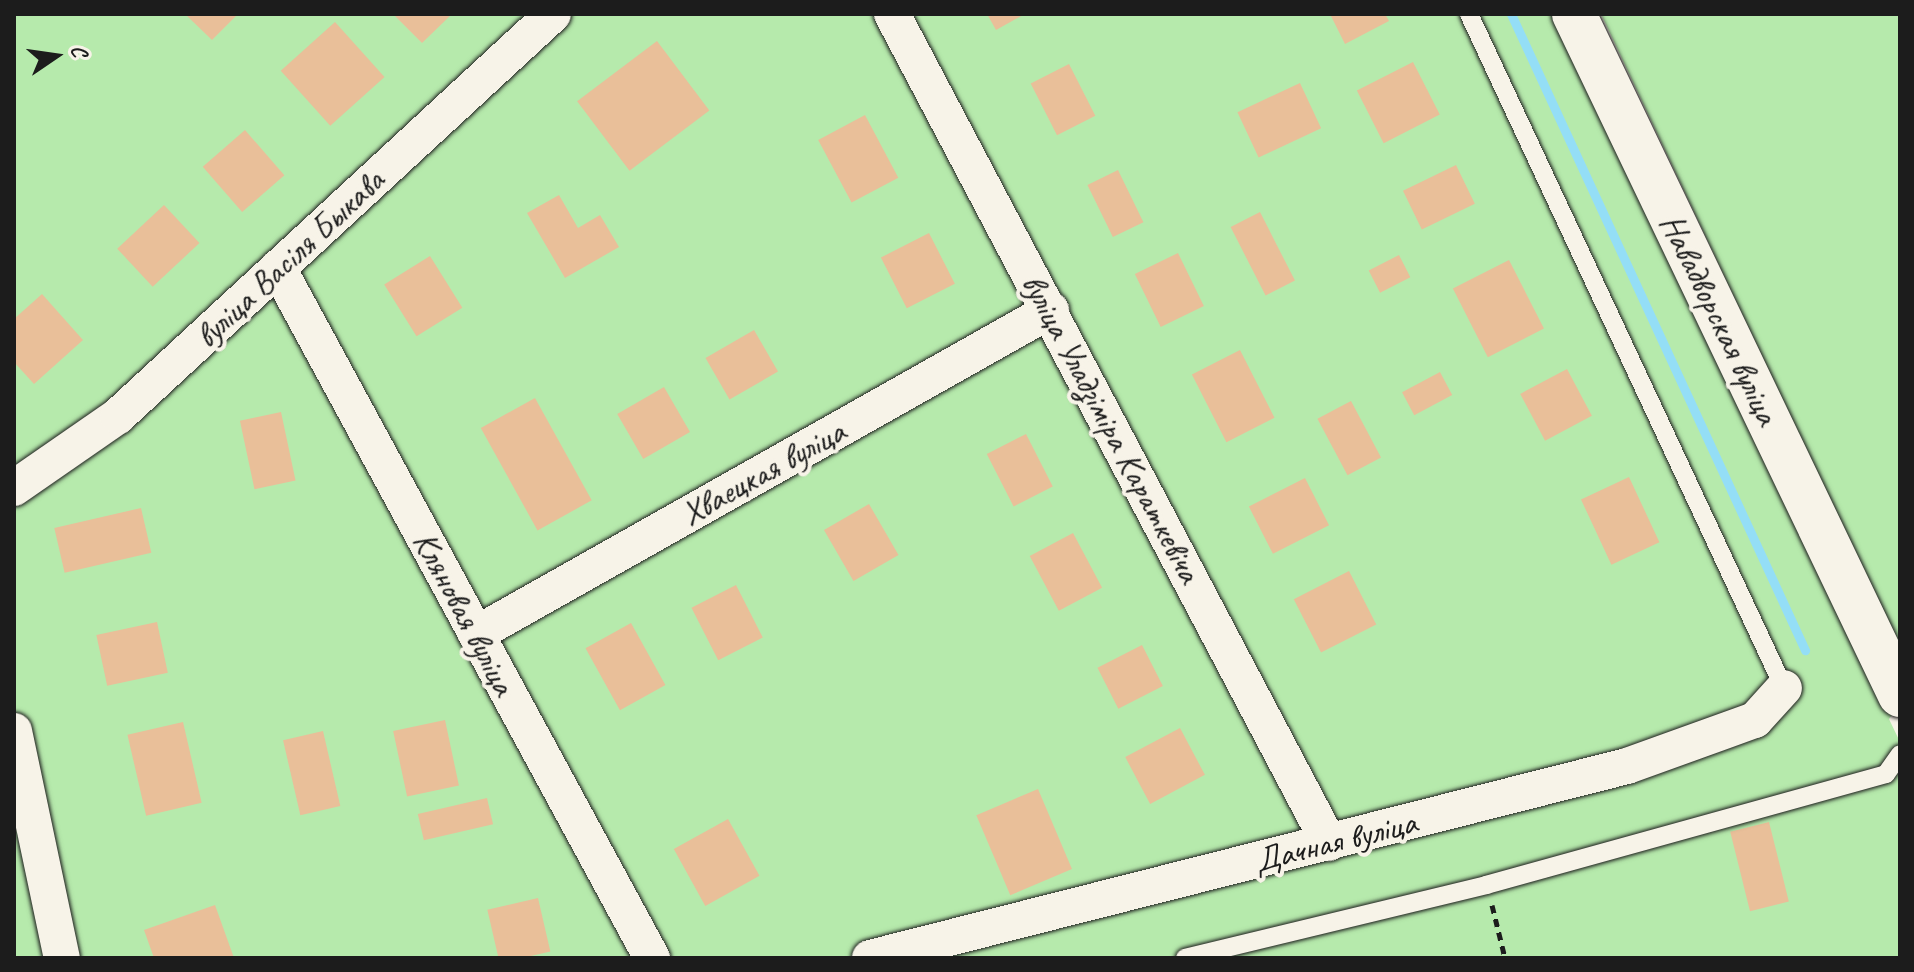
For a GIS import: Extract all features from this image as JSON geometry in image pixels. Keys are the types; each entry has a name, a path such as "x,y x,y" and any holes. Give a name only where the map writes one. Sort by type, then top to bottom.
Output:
{"street":[{"name":"вуліца Васіля Быкава","path":"14,488 118,416 553,14"},
{"name":"вуліца Уладзіміра Караткевіча","path":"892,14 1051,310 1329,843"},
{"name":"Навадворская вуліца","path":"1574,14 1900,695"},
{"name":"Кляновая вуліца","path":"278,268 652,958"},
{"name":"Хваецкая вуліца","path":"476,634 1051,310"},
{"name":"Дачная вуліца","path":"870,958 1627,766 1755,720 1784,688"},
{"path":"14,731 62,958"}],"lane":[{"path":"1469,14 1784,688"},
{"path":"1185,958 1486,885 1886,774 1900,754"}],"path":[{"path":"1486,885 1505,958"}],"green space":[{"path":"14,14 1597,14 1900,704 1889,719 1900,742 1900,958 14,958"},
{"path":"1601,14 1900,14 1900,650"}],"building":[{"path":"185,14 238,14 212,40"},
{"path":"393,14 452,14 422,43"},
{"path":"987,14 1025,14 996,30"},
{"path":"1330,14 1385,14 1389,21 1345,44"},
{"path":"335,22 385,77 330,126 281,71"},
{"path":"657,41 709,110 629,171 577,101"},
{"path":"1413,62 1440,115 1384,143 1357,91"},
{"path":"1069,64 1095,116 1057,135 1031,84"},
{"path":"1300,83 1321,128 1259,157 1237,112"},
{"path":"865,115 898,178 852,203 818,140"},
{"path":"245,130 284,175 242,212 203,167"},
{"path":"1456,165 1475,204 1422,230 1403,191"},
{"path":"1118,170 1143,222 1113,237 1087,185"},
{"path":"559,195 578,228 600,215 619,247 565,278 527,213"},
{"path":"164,205 199,243 153,287 117,249"},
{"path":"1260,212 1295,281 1266,296 1231,227"},
{"path":"929,233 955,284 907,308 881,258"},
{"path":"1178,253 1204,306 1161,327 1135,274"},
{"path":"1399,255 1410,277 1380,293 1369,270"},
{"path":"430,256 462,308 417,336 384,285"},
{"path":"1509,260 1544,329 1488,357 1453,289"},
{"path":"42,294 83,340 34,384 14,362 14,319"},
{"path":"754,330 778,372 730,400 706,358"},
{"path":"1240,350 1275,418 1226,442 1192,375"},
{"path":"1567,369 1592,416 1545,441 1520,394"},
{"path":"1440,372 1452,395 1414,415 1402,392"},
{"path":"664,387 690,432 643,459 617,414"},
{"path":"535,398 592,500 537,530 481,428"},
{"path":"1351,401 1381,458 1347,475 1317,419"},
{"path":"281,412 296,480 254,489 240,421"},
{"path":"1026,434 1053,487 1014,507 987,454"},
{"path":"1629,477 1659,542 1611,565 1581,499"},
{"path":"1305,478 1329,525 1273,554 1249,507"},
{"path":"869,504 898,555 853,581 824,530"},
{"path":"141,508 151,553 65,573 54,528"},
{"path":"1073,533 1102,588 1059,611 1030,556"},
{"path":"1349,571 1376,624 1321,653 1294,599"},
{"path":"736,585 763,638 718,660 691,608"},
{"path":"157,622 168,673 107,686 96,635"},
{"path":"631,623 665,685 620,710 586,648"},
{"path":"1142,645 1163,686 1118,709 1097,668"},
{"path":"445,720 459,786 407,797 393,731"},
{"path":"183,722 202,803 146,816 127,735"},
{"path":"1180,728 1205,775 1150,804 1125,757"},
{"path":"323,731 340,806 300,815 283,740"},
{"path":"1038,789 1072,869 1010,895 976,815"},
{"path":"487,798 493,824 424,840 418,814"},
{"path":"728,819 760,876 705,906 674,849"},
{"path":"1769,822 1789,902 1750,911 1730,832"},
{"path":"538,898 550,952 523,958 498,958 487,910"},
{"path":"215,905 234,958 154,958 144,930"}],"waterway":[{"path":"1511,14 1805,650"}]}
